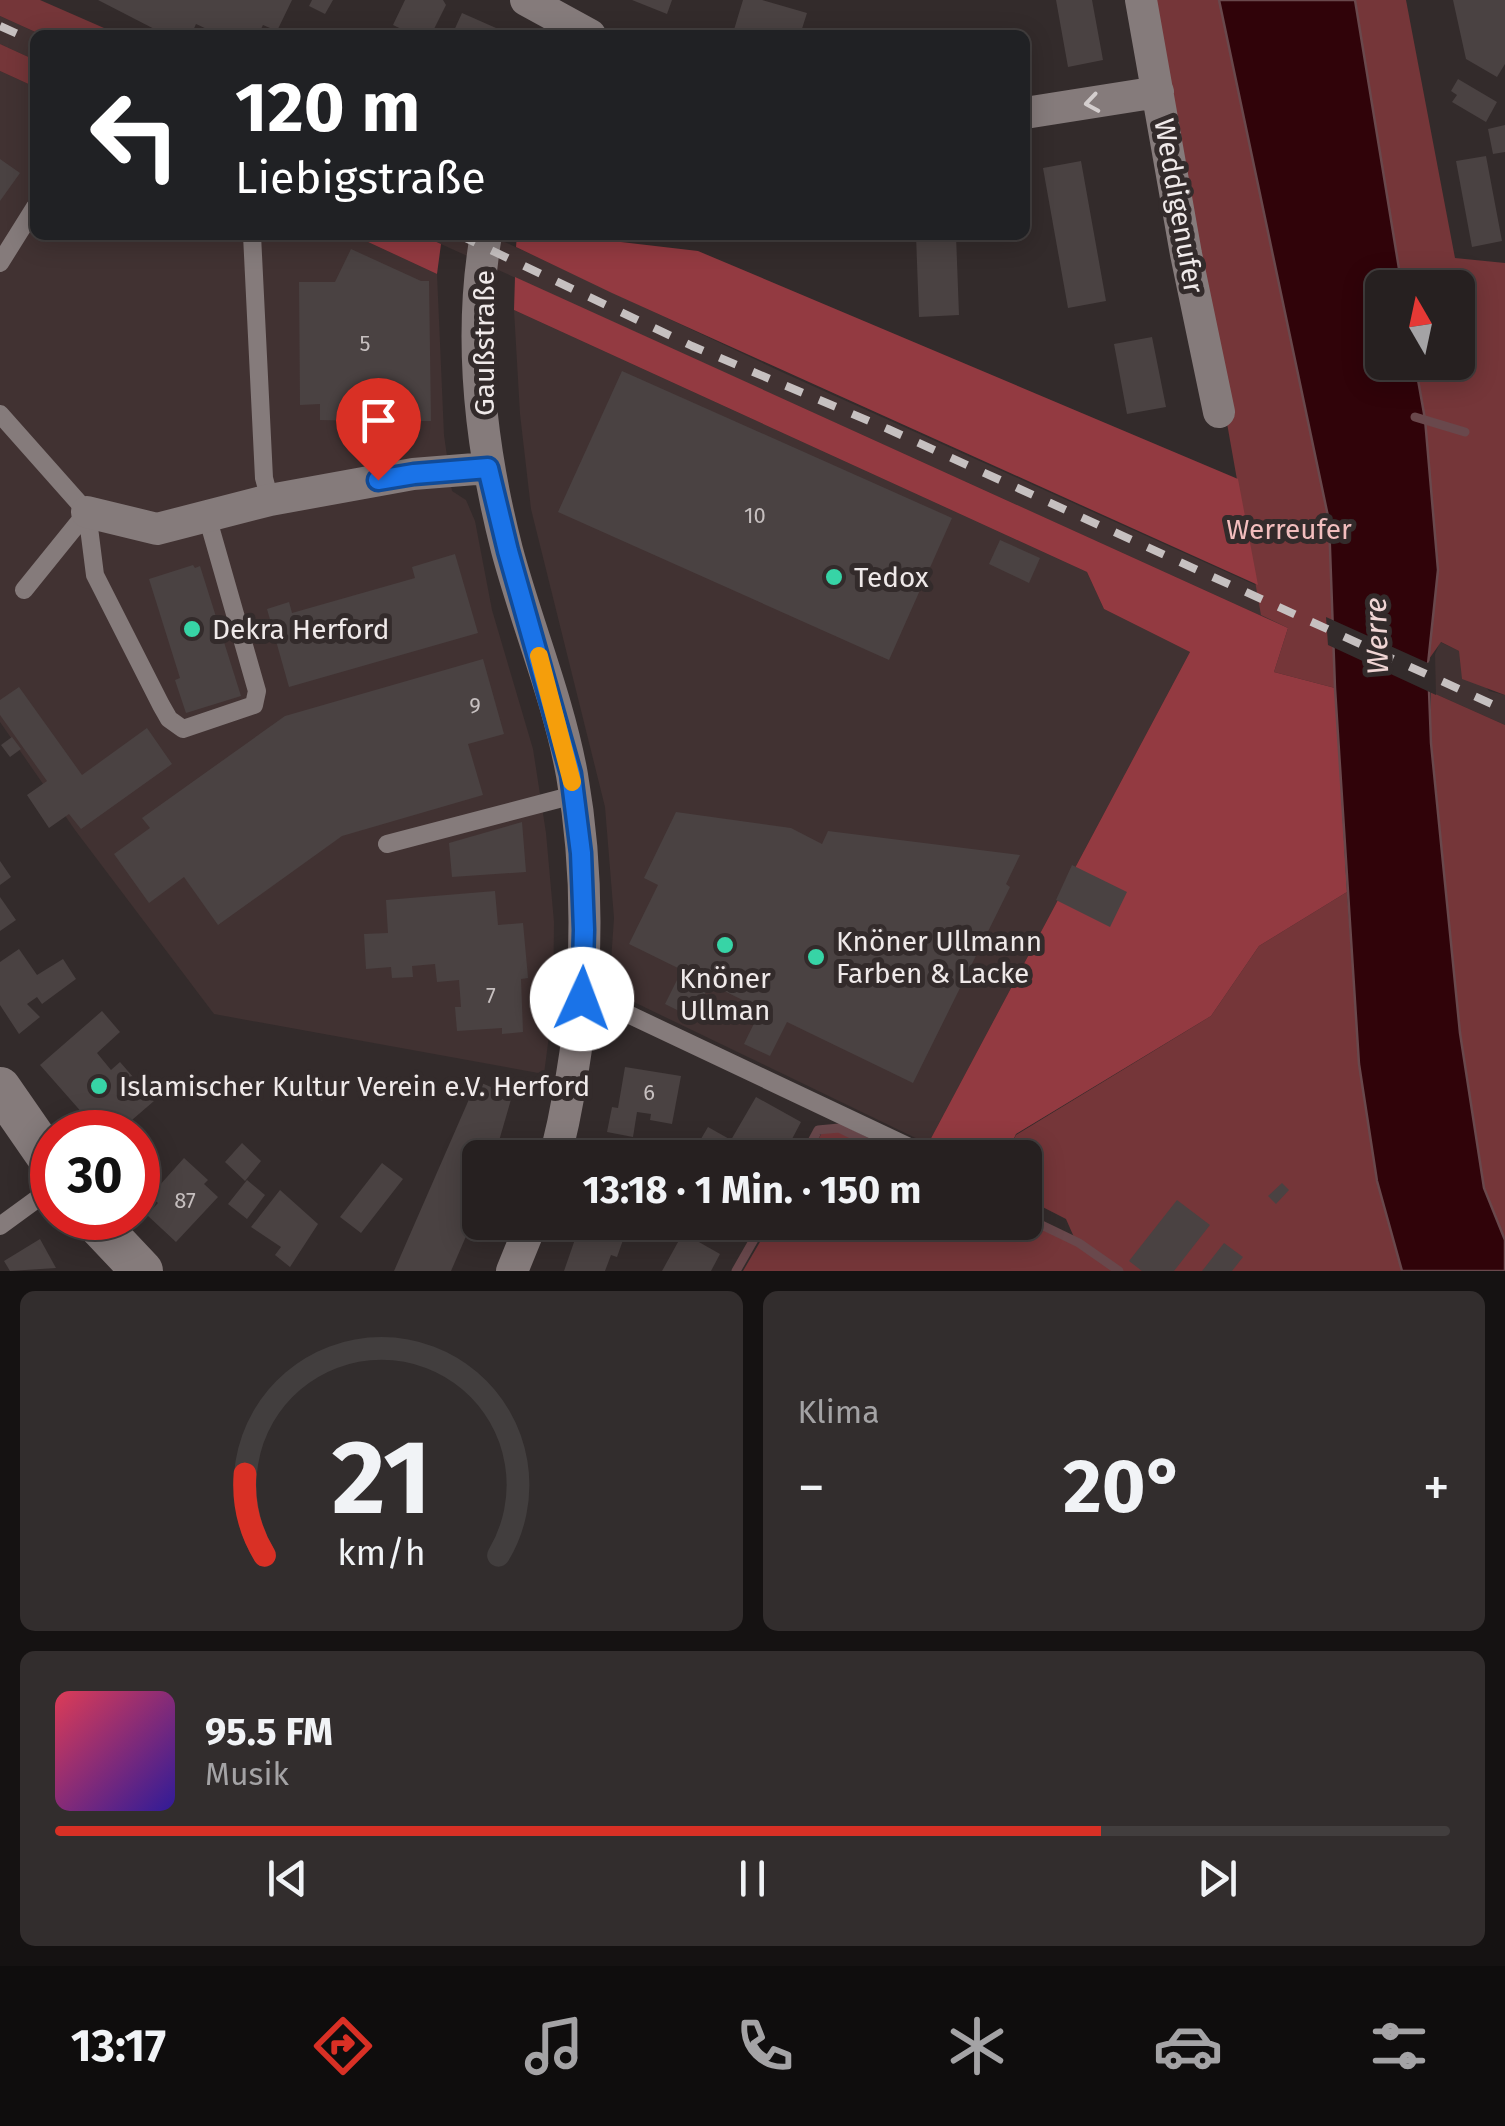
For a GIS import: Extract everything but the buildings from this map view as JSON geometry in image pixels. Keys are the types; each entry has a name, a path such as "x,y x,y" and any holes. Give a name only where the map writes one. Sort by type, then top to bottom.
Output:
{"street":[{"name":"Weddigenufer","path":"1141,0 1219,412"},
{"path":"543,11 580,30"},
{"path":"1030,112 1158,92"},
{"name":"Gaußstraße","path":"486,240 479,318 488,468 555,710 574,795 581,853 582,999 557,1140"},
{"path":"87,512 156,529 270,500 414,474 488,468"},
{"path":"0,1088 30,1131"},
{"path":"113,1240 142,1271"},
{"path":"512,1271 525,1240"}],"lane":[{"path":"0,263 30,215"},
{"path":"252,240 264,478 270,500"},
{"path":"0,414 87,512 94,575 161,706 169,719 184,729 254,705 257,690 207,516"},
{"path":"24,590 87,512"},
{"path":"387,844 574,795"},
{"path":"582,999 612,1007 894,1140"},
{"path":"0,1226 30,1204"}],"shaded area":[{"path":"0,16 31,30 30,58 0,44"},
{"path":"0,71 30,85 30,240 364,240 437,274 444,435 452,491 466,500 475,521 492,610 533,749 546,833 554,922 553,1005 544,1074 214,1014 75,830 0,722"},
{"path":"364,240 432,240 441,244 437,274"},
{"path":"432,240 501,240 784,373 1331,619 1288,628"},
{"path":"517,240 604,240 698,251 1238,479 1258,585 612,293 516,247"},
{"path":"515,277 1288,628 1274,672 1335,688 1347,892 1259,946 1211,1016 1016,1134 1013,1140 930,1140 1190,652 1104,609 1087,572 514,310"},
{"path":"514,310 1087,572 1104,609 1190,652 930,1140 920,1140 609,990 614,918 605,807 531,509"},
{"path":"1440,642 1459,651 1489,691 1505,695 1505,725 1431,692 1433,659"}],"green space":[{"path":"0,0 40,0 104,28 31,30 0,16"},
{"name":"Werreufer","path":"1152,0 1219,0 1329,521 1335,688 1274,672 1288,628 1261,615"},
{"name":"Werreufer","path":"1355,0 1406,0 1455,258 1505,263 1505,695 1462,679 1459,651 1441,642 1429,659 1438,570 1418,380 1475,380 1475,270 1399,270"},
{"path":"0,44 30,58 30,85 0,71"},
{"path":"1431,692 1505,725 1505,1240 1484,1188 1460,1033 1431,743"},
{"path":"1347,892 1359,1064 1377,1181 1402,1271 743,1271 761,1240 1042,1240 1042,1228 1077,1244 1066,1219 1042,1207 1042,1140 1014,1140 1016,1135 1211,1016 1259,946"},
{"path":"838,1130 859,1140 818,1140 823,1131"}],"water":[{"name":"Werre","path":"1219,0 1355,0 1399,270 1365,270 1365,380 1418,380 1425,419 1438,570 1428,664 1431,743 1460,1033 1484,1188 1505,1240 1505,1271 1402,1271 1377,1181 1359,1064 1335,688 1329,521"}],"pier":[{"path":"1326,617 1428,663 1435,654 1436,695 1328,645"}],"waterway":[{"path":"1415,417 1465,432"},
{"path":"813,1140 818,1130 839,1128 863,1140"},
{"path":"1042,1225 1079,1243 1119,1271"},
{"path":"736,1271 754,1240"}],"railway":[{"path":"0,26 30,40"},
{"path":"469,240 692,346 888,429 1505,710"}],"slow traffic":[{"path":"539,656 572,782"}],"place":[{"name":"Tedox","path":"834,577"},
{"name":"Dekra Herford","path":"192,629"},
{"name":"Knöner Ullman","path":"725,945"},
{"name":"Knöner Ullmann Farben & Lacke","path":"816,957"},
{"name":"Islamischer Kultur Verein e.V. Herford","path":"99,1086"}],"route":[{"path":"378,480 488,468 571,774 581,853 582,999"}]}
